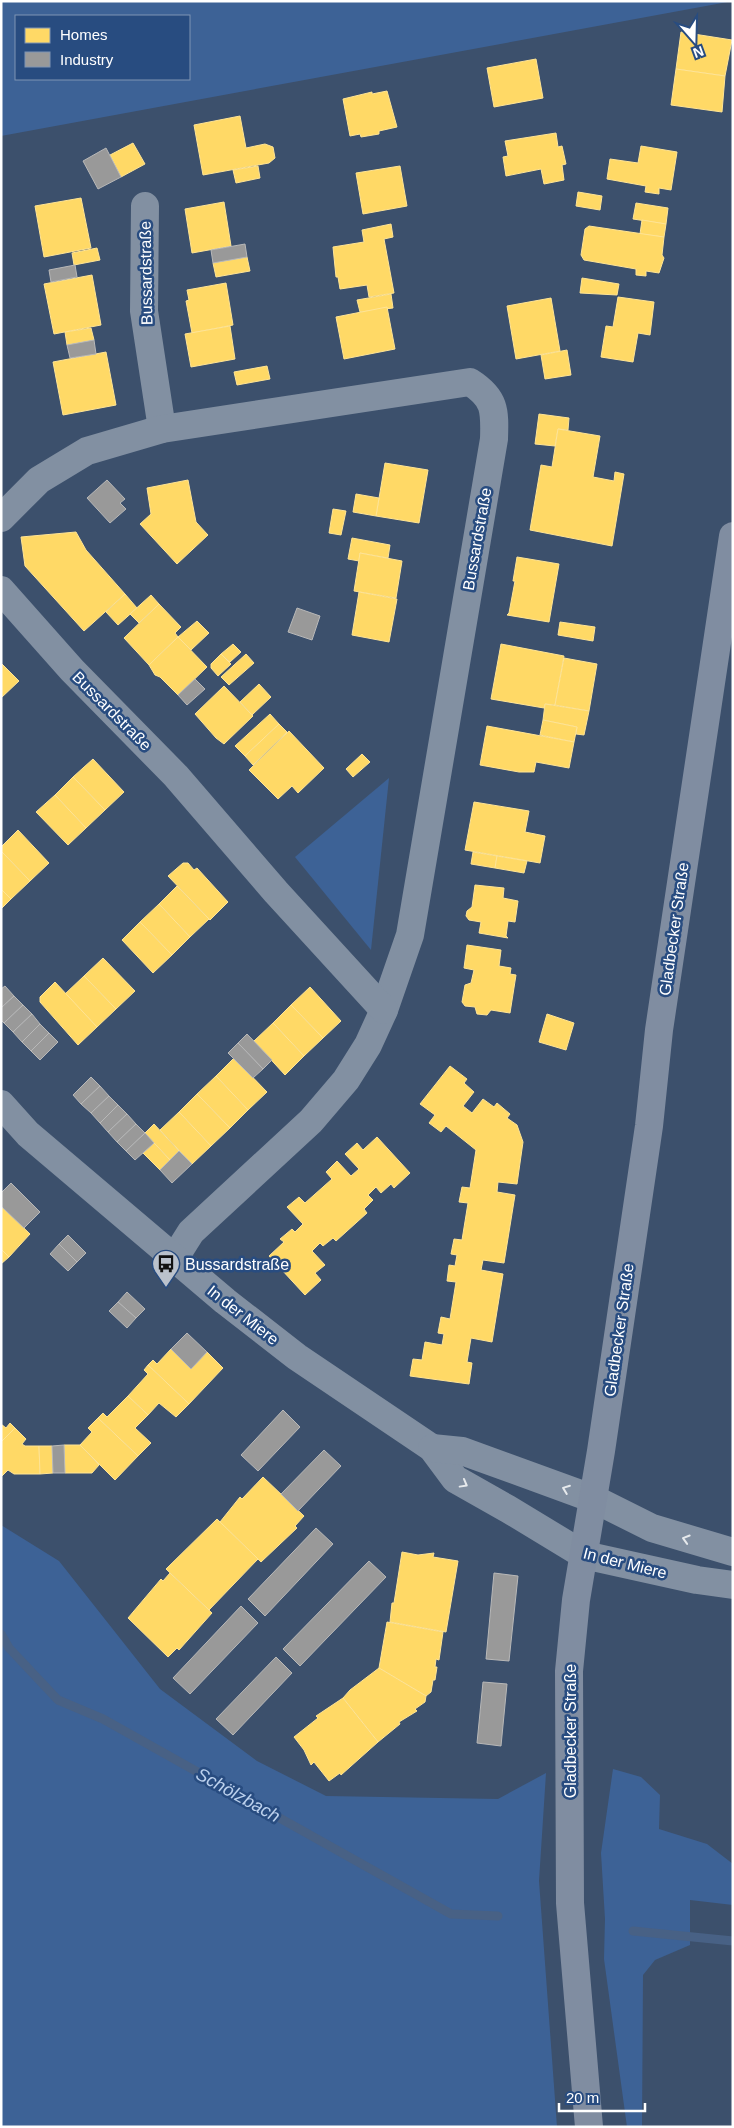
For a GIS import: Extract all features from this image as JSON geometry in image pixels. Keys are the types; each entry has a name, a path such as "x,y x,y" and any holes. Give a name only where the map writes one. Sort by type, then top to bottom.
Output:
{"main road":[{"name":"Gladbecker Straße","path":"589,2127 570,1903 569,1671 576,1600 594,1499 649,1126 658,1030 733,536"}],"street":[{"name":"Bussardstraße","path":"145,206 144,311 162,430"},
{"name":"Bussardstraße","path":"1,518 39,480 87,451 162,430 470,382 486,392 495,414 494,439 410,935 384,1010 368,1045 346,1080 311,1122 191,1232 174,1259"},
{"name":"Bussardstraße","path":"1,590 72,670 176,776 276,892 384,1010"},
{"name":"In der Miere","path":"1,1104 28,1134 225,1302 297,1357 432,1448 455,1480 584,1555 697,1580 733,1585"},
{"name":"In der Miere","path":"432,1448 462,1451 594,1499 652,1528 733,1552"}],"shaded area":[{"path":"1,1 733,1 1,136"},
{"path":"389,778 371,950 295,857"},
{"path":"1,1525 59,1561 160,1689 257,1761 326,1796 498,1799 546,1773 539,1881 557,2127 1,2127"},
{"path":"613,1769 641,1777 660,1795 659,1829 707,1844 733,1864 733,1905 690,1900 690,1945 655,1960 643,1975 642,2127 627,2127 604,1959 605,1919 601,1853"}],"building: Homes":[{"path":"681,32 732,40 725,76 676,69"},
{"path":"536,59 543,98 494,107 487,68"},
{"path":"676,69 725,76 722,112 671,105"},
{"path":"387,91 397,127 379,131 379,134 361,137 360,134 350,136 343,99 372,92 372,94"},
{"path":"240,116 246,148 265,144 273,147 275,158 269,163 203,175 194,125"},
{"path":"556,133 558,147 562,146 566,164 562,165 564,180 544,184 541,169 506,176 503,157 508,156 505,141"},
{"path":"133,143 145,164 121,177 110,155"},
{"path":"641,146 677,152 671,190 659,188 659,194 645,192 646,186 607,179 610,159 638,163"},
{"path":"258,166 260,178 236,183 233,170"},
{"path":"400,166 407,206 363,214 356,173"},
{"path":"578,192 602,196 600,210 576,206"},
{"path":"81,198 91,248 44,257 35,206"},
{"path":"224,202 231,246 192,253 185,209"},
{"path":"636,203 668,208 666,224 633,219"},
{"path":"642,220 666,224 664,237 640,234"},
{"path":"391,224 393,237 384,239 394,293 369,297 367,285 340,289 338,277 336,277 333,247 364,242 362,230"},
{"path":"589,226 664,237 662,255 664,258 659,273 646,271 646,276 636,275 636,269 584,260 581,255 585,229"},
{"path":"97,248 100,260 74,265 72,253"},
{"path":"247,257 250,271 216,277 213,263"},
{"path":"92,275 101,325 54,334 44,284"},
{"path":"582,278 619,284 617,295 580,293"},
{"path":"226,283 233,325 192,333 186,301 189,300 187,290"},
{"path":"391,294 393,308 360,312 357,300"},
{"path":"618,297 654,302 650,335 638,333 633,362 601,357 606,326 613,327"},
{"path":"551,298 560,351 516,359 507,306"},
{"path":"387,307 395,349 344,359 336,317"},
{"path":"230,326 235,359 191,367 185,334"},
{"path":"91,328 94,340 67,345 65,332"},
{"path":"567,350 571,375 545,379 541,355"},
{"path":"106,352 116,405 63,415 53,362"},
{"path":"267,366 270,379 237,385 234,372"},
{"path":"539,414 569,418 568,430 558,429 555,446 535,444"},
{"path":"558,429 600,436 593,477 614,481 615,472 624,474 612,546 530,530 541,465 552,467"},
{"path":"385,463 428,470 419,523 376,516"},
{"path":"188,480 196,522 208,535 177,564 140,524 151,514 147,488"},
{"path":"356,494 379,498 376,516 353,512"},
{"path":"333,509 346,511 341,535 329,533"},
{"path":"76,532 86,550 125,594 84,631 25,566 21,537"},
{"path":"352,538 390,545 388,558 360,553 359,561 348,559"},
{"path":"360,553 402,561 396,598 354,591"},
{"path":"517,557 559,564 549,622 507,615 515,581 513,581"},
{"path":"359,592 397,599 389,642 352,635"},
{"path":"125,594 137,608 118,625 106,612"},
{"path":"151,595 159,604 139,623 130,614"},
{"path":"159,604 181,627 175,633 178,637 149,665 124,638"},
{"path":"197,621 209,633 191,650 178,637"},
{"path":"560,622 595,627 593,641 558,635"},
{"path":"178,637 207,667 178,695 160,677 155,675 149,665"},
{"path":"233,644 241,652 230,662 221,654"},
{"path":"501,644 564,656 555,705 545,704 544,708 491,699"},
{"path":"221,654 231,664 218,676 211,668 211,664"},
{"path":"246,654 254,663 229,685 221,677"},
{"path":"564,658 597,664 589,711 555,705"},
{"path":"1,663 19,681 1,698"},
{"path":"259,684 271,697 252,715 240,702"},
{"path":"224,686 253,716 224,744 216,738 195,714"},
{"path":"545,704 589,711 584,735 576,734 577,727 543,720"},
{"path":"270,714 279,724 245,756 235,746"},
{"path":"543,720 577,727 574,742 540,735"},
{"path":"279,724 287,732 253,765 245,756"},
{"path":"487,726 574,742 569,768 536,762 534,772 519,772 480,765"},
{"path":"289,731 324,768 298,793 292,786 278,799 249,770"},
{"path":"362,754 370,762 353,777 346,769"},
{"path":"93,759 124,792 105,810 73,777"},
{"path":"73,777 105,810 86,828 55,795"},
{"path":"55,795 86,828 68,845 36,812"},
{"path":"474,802 529,811 525,832 545,836 540,863 465,850"},
{"path":"18,830 49,863 30,881 1,851 1,847"},
{"path":"1,851 30,881 11,899 1,889"},
{"path":"473,852 497,856 495,868 471,864"},
{"path":"497,856 527,861 524,873 495,868"},
{"path":"183,863 188,863 194,870 197,868 228,902 210,920 168,876"},
{"path":"475,885 504,888 503,898 518,901 515,922 508,921 506,936 508,938 479,933 481,922 469,920 466,916 467,911 472,907"},
{"path":"177,886 209,919 190,937 159,904"},
{"path":"1,889 11,899 1,909"},
{"path":"159,904 190,937 172,955 140,922"},
{"path":"140,922 172,955 153,973 122,940"},
{"path":"467,945 501,950 499,966 511,968 510,974 516,975 510,1013 491,1010 487,1015 477,1014 475,1007 465,1006 462,1002 465,985 471,983 474,970 464,968"},
{"path":"103,958 135,991 116,1009 84,976"},
{"path":"84,976 116,1009 97,1027 65,994"},
{"path":"55,982 97,1027 78,1045 40,1002 40,997"},
{"path":"310,987 341,1021 323,1038 291,1005"},
{"path":"291,1005 323,1038 304,1056 273,1023"},
{"path":"547,1014 574,1023 566,1050 539,1042"},
{"path":"273,1023 304,1056 285,1075 254,1041"},
{"path":"234,1058 267,1092 248,1110 216,1076"},
{"path":"450,1066 467,1079 464,1083 474,1092 463,1106 472,1113 483,1099 494,1107 497,1103 510,1114 507,1118 517,1125 523,1142 517,1184 498,1182 497,1192 515,1195 504,1263 483,1260 481,1270 503,1274 492,1342 471,1338 467,1362 472,1363 469,1384 410,1376 413,1359 422,1360 425,1342 442,1345 444,1334 438,1333 441,1317 450,1319 456,1282 447,1281 449,1265 455,1266 457,1255 451,1254 454,1239 462,1240 468,1203 459,1202 462,1187 470,1188 476,1150 446,1126 441,1132 429,1123 435,1115 420,1104"},
{"path":"216,1076 248,1110 230,1128 197,1094"},
{"path":"197,1094 230,1128 211,1146 179,1112"},
{"path":"179,1112 211,1146 192,1164 160,1130"},
{"path":"154,1124 179,1151 170,1160 145,1133"},
{"path":"377,1137 410,1173 394,1188 391,1184 381,1193 376,1187 368,1195 373,1200 364,1209 367,1213 336,1241 333,1238 323,1246 320,1243 312,1251 325,1265 315,1273 321,1280 305,1295 269,1256 284,1242 280,1239 292,1229 295,1232 303,1224 287,1207 299,1197 305,1203 332,1179 326,1172 337,1161 351,1176 359,1169 345,1154 357,1143 363,1150"},
{"path":"154,1143 170,1160 160,1170 143,1153"},
{"path":"1,1206 30,1234 9,1257 1,1249"},
{"path":"1,1249 9,1257 1,1264"},
{"path":"171,1349 191,1369 207,1352 223,1368 189,1404 148,1365 153,1360 157,1364"},
{"path":"148,1365 189,1404 176,1417 159,1403 148,1415 128,1396 148,1374 144,1370"},
{"path":"128,1396 148,1415 135,1428 151,1443 138,1456 98,1418 103,1413 107,1417"},
{"path":"98,1418 138,1456 115,1480 80,1445 92,1432 88,1428"},
{"path":"10,1423 15,1428 1,1442 1,1424 6,1428"},
{"path":"15,1428 26,1439 22,1444 25,1446 39,1446 40,1474 14,1474 8,1470 1,1477 1,1442"},
{"path":"64,1445 80,1445 99,1465 92,1473 65,1473"},
{"path":"39,1446 52,1446 53,1473 40,1474"},
{"path":"263,1477 304,1516 295,1526 297,1528 261,1562 220,1522 240,1497 242,1499"},
{"path":"217,1519 258,1559 209,1610 166,1569"},
{"path":"402,1552 418,1555 434,1553 433,1557 458,1561 446,1632 390,1622"},
{"path":"170,1573 212,1613 179,1650 177,1648 168,1657 128,1618 161,1579 163,1581"},
{"path":"387,1622 443,1632 439,1660 436,1659 435,1680 433,1680 431,1692 426,1696 379,1668"},
{"path":"379,1668 426,1696 425,1702 415,1709 417,1711 399,1722 400,1724 378,1742 343,1698 350,1690"},
{"path":"343,1698 378,1742 341,1775 340,1773 329,1781 314,1762 311,1765 304,1750 294,1737 318,1718 316,1716"}],"building: Industry":[{"path":"106,148 121,177 98,189 83,161"},
{"path":"245,244 247,257 213,263 211,250"},
{"path":"75,265 77,277 51,282 49,270"},
{"path":"94,340 96,354 70,358 67,345"},
{"path":"107,480 125,499 120,503 126,509 110,523 87,498"},
{"path":"297,608 320,616 312,640 288,632"},
{"path":"195,679 205,689 187,705 178,695"},
{"path":"5,986 14,996 1,1008 1,989"},
{"path":"14,996 23,1005 4,1023 1,1020 1,1008"},
{"path":"23,1005 32,1014 13,1032 4,1023"},
{"path":"32,1014 40,1024 22,1042 13,1032"},
{"path":"40,1024 49,1033 31,1051 22,1042"},
{"path":"49,1033 58,1042 40,1060 31,1051"},
{"path":"247,1034 272,1060 263,1069 238,1043"},
{"path":"238,1043 263,1069 253,1078 228,1053"},
{"path":"91,1077 100,1086 81,1104 73,1095"},
{"path":"100,1086 109,1096 91,1113 81,1104"},
{"path":"109,1096 118,1105 100,1123 91,1113"},
{"path":"118,1105 127,1114 108,1132 100,1123"},
{"path":"127,1114 136,1124 117,1142 108,1132"},
{"path":"136,1124 145,1133 126,1151 117,1142"},
{"path":"145,1133 154,1143 135,1160 126,1151"},
{"path":"179,1151 192,1164 172,1183 160,1170"},
{"path":"11,1183 40,1212 24,1228 1,1206 1,1193"},
{"path":"68,1235 86,1253 77,1262 59,1244"},
{"path":"59,1244 77,1262 68,1271 50,1254"},
{"path":"127,1292 145,1309 136,1318 118,1302"},
{"path":"118,1302 136,1318 127,1328 109,1311"},
{"path":"187,1333 207,1352 191,1369 171,1349"},
{"path":"283,1410 300,1427 258,1471 241,1455"},
{"path":"64,1445 65,1473 53,1473 52,1446"},
{"path":"324,1450 341,1466 298,1511 281,1494"},
{"path":"316,1528 333,1544 265,1616 248,1599"},
{"path":"369,1561 386,1577 300,1666 283,1649"},
{"path":"494,1573 518,1576 509,1661 486,1659"},
{"path":"241,1606 258,1623 190,1694 173,1678"},
{"path":"276,1657 292,1673 233,1735 216,1719"},
{"path":"483,1682 507,1684 501,1746 477,1743"}],"waterway":[{"name":"Schölzbach","path":"1,1634 9,1648 58,1700 103,1719 451,1914 498,1916"},
{"name":"Schölzbach","path":"633,1931 733,1941"}],"place":[{"name":"Bussardstraße","path":"166,1288"}]}
